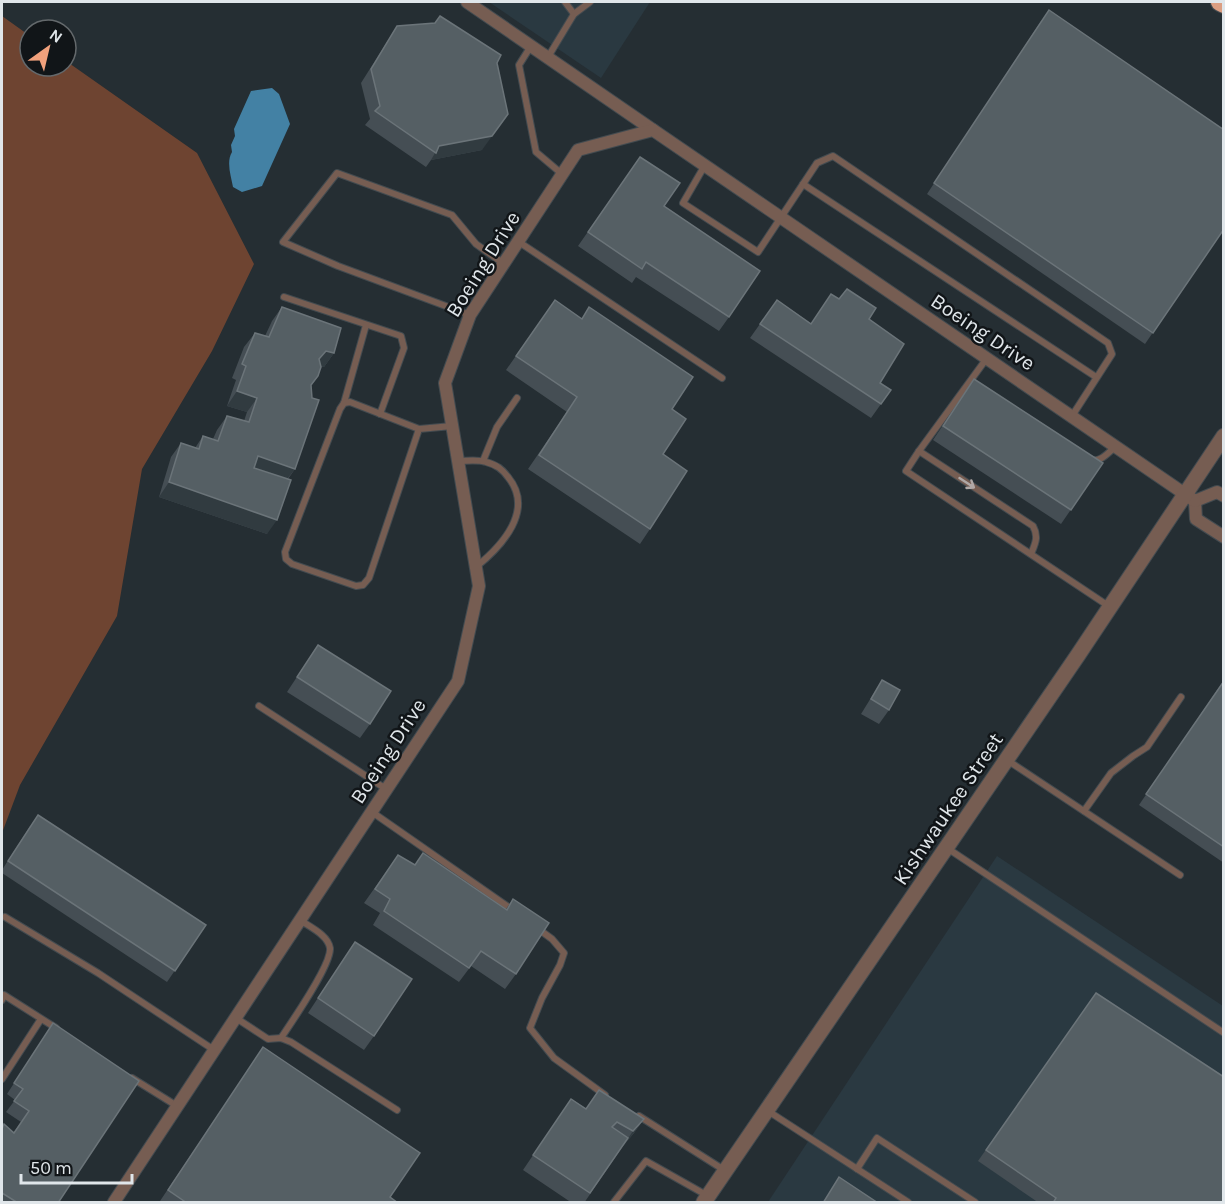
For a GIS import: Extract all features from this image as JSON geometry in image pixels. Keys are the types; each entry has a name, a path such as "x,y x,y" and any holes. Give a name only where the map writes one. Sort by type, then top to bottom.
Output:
{"highway":[{"path":"1220,2 1224,4"}],"street":[{"path":"467,2 653,130"},
{"name":"Boeing Drive","path":"114,1203 458,681 479,586 445,383 470,315 578,150 653,130 1190,498"},
{"name":"Kishwaukee Street","path":"706,1200 1110,607 1190,498 1224,436"},
{"path":"1224,496 1217,492 1190,498 1197,519 1224,537"}],"lane":[{"path":"565,2 574,14"},
{"path":"548,58 574,14 590,2"},
{"path":"531,46 519,65 536,152 562,174"},
{"path":"705,165 683,203 758,252 817,163 833,156 1108,343 1112,354 1071,416"},
{"path":"470,315 338,266 283,242 337,173 452,215 476,244 504,264"},
{"path":"803,184 1096,377"},
{"path":"519,242 722,378"},
{"path":"284,297 401,336 404,348 380,414"},
{"path":"366,325 344,403 285,552 286,559 292,564 356,586 363,585 369,578 419,429"},
{"path":"987,358 904,474 1110,607"},
{"path":"972,379 981,385"},
{"path":"483,461 497,427 517,398"},
{"path":"344,403 350,402 419,429 452,426"},
{"path":"1082,454 1096,461 1116,447"},
{"path":"919,451 1033,526 1037,533 1037,541 1031,554"},
{"path":"458,461 483,461 500,467 515,485 520,504 515,522 502,542 495,552 476,567"},
{"path":"1084,811 1111,773 1147,747 1181,697"},
{"path":"259,706 386,789"},
{"path":"1006,760 1180,875"},
{"path":"372,811 524,918"},
{"path":"946,848 1224,1033"},
{"path":"5,917 98,973 214,1050"},
{"path":"281,1038 327,963 330,949 327,940 300,920"},
{"path":"533,925 552,939 564,953 530,1028 554,1058 609,1098"},
{"path":"2,1000 4,995 60,1031"},
{"path":"236,1018 268,1039 281,1038 291,1042 397,1110"},
{"path":"2,1079 41,1019"},
{"path":"129,1075 177,1107"},
{"path":"629,1110 726,1171"},
{"path":"767,1111 908,1203"},
{"path":"857,1169 877,1138 975,1203"},
{"path":"615,1203 646,1161 706,1200"}],"shaded area":[{"path":"489,2 650,2 601,78"},
{"path":"2,16 18,27 18,78 78,78 78,69 197,153 254,264 212,351 142,469 117,616 20,785 2,833"},
{"path":"997,856 1223,1006 1223,1202 768,1202"}],"water":[{"path":"272,88 279,94 290,124 262,186 242,192 233,187 230,169 229,160 235,136 234,129 251,91"}],"building":[{"path":"1049,10 1224,130 1224,229 1153,333 934,183"},
{"path":"440,16 501,55 497,63 508,114 492,136 439,146 436,153 375,111 380,106 371,69 397,26 435,23"},
{"path":"640,157 680,183 664,206 760,271 729,317 646,262 642,269 588,232"},
{"path":"847,289 876,308 869,319 904,344 880,383 891,390 881,404 760,324 777,300 811,324 831,294 839,299"},
{"path":"555,300 582,319 589,307 693,377 672,409 686,419 663,454 687,471 650,529 539,455 577,397 516,356"},
{"path":"282,307 341,328 334,353 326,351 319,359 321,367 311,385 312,398 319,400 295,469 258,456 254,468 291,480 277,520 169,482 181,443 199,449 203,436 218,441 227,416 249,422 257,398 237,391 246,366 242,364 255,333 269,337"},
{"path":"974,379 1103,463 1071,510 943,426"},
{"path":"318,645 391,691 370,724 297,677"},
{"path":"882,680 900,690 889,710 871,699"},
{"path":"1224,681 1224,847 1146,794"},
{"path":"38,815 206,925 175,971 8,861"},
{"path":"423,853 507,910 513,899 549,923 516,974 481,951 469,968 384,911 390,899 375,889 398,855 415,865"},
{"path":"355,942 412,979 374,1036 318,998"},
{"path":"1096,993 1224,1077 1224,1203 1053,1203 1056,1198 986,1150"},
{"path":"53,1023 139,1081 58,1203 18,1203 2,1193 2,1129 4,1124 14,1133 29,1111 14,1101 23,1089 14,1083"},
{"path":"263,1047 420,1153 390,1197 398,1203 187,1203 168,1190"},
{"path":"599,1090 644,1119 633,1131 617,1122 612,1127 628,1138 590,1193 533,1155 571,1099 586,1109"},
{"path":"839,1177 878,1203 823,1203"}]}
